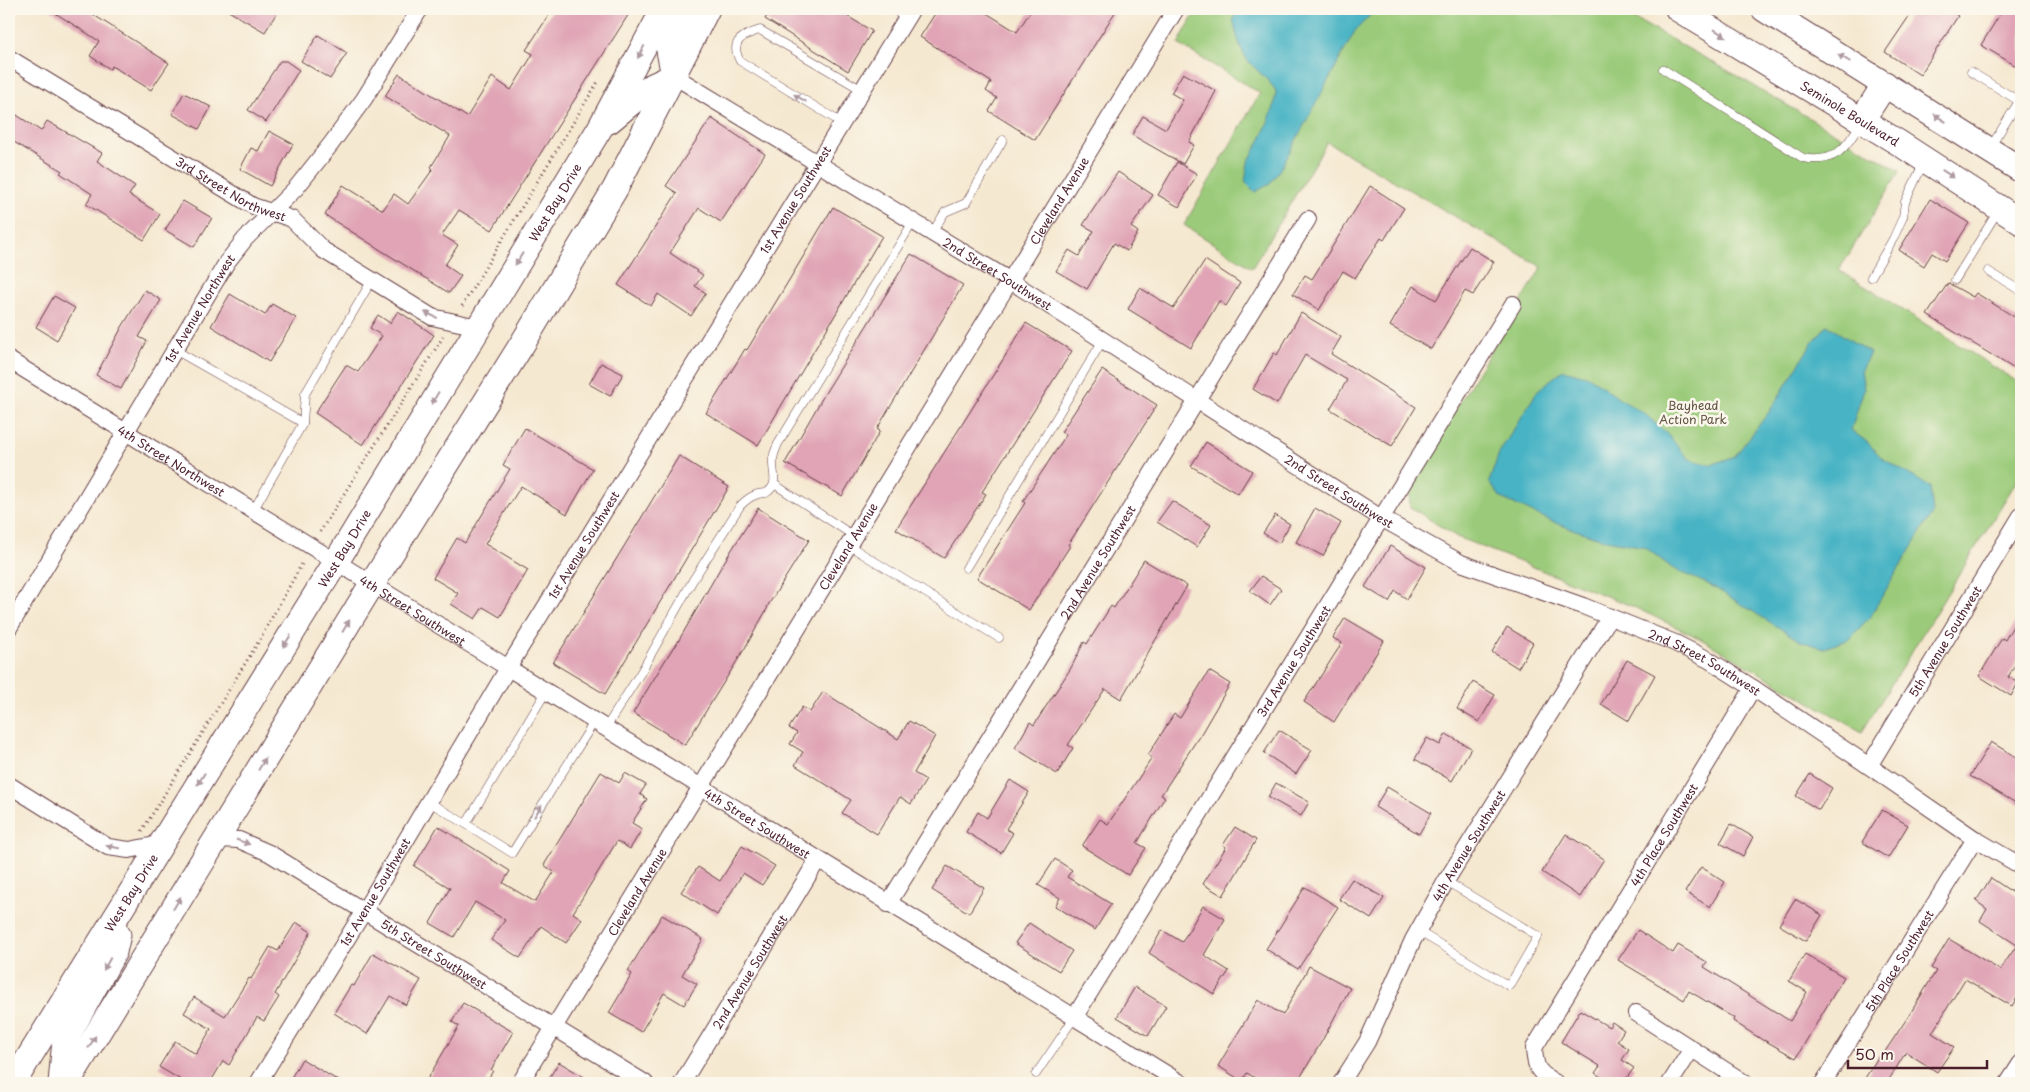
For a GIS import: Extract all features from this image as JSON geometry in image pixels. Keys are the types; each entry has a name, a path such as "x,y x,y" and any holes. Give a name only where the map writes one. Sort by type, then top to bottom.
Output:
{"main road":[{"name":"West Bay Drive","path":"16,1075 336,562 600,128 664,9"},
{"path":"674,76 667,40 682,9"},
{"path":"67,1083 372,584 524,341 615,189 707,9"},
{"name":"Seminole Boulevard","path":"1678,9 1862,120 2021,222"},
{"path":"1764,9 2021,170"},
{"path":"600,128 650,87 674,76"},
{"path":"1862,120 1885,84"},
{"path":"61,1083 65,1040 114,952 126,901"}],"street":[{"name":"1st Avenue Northwest","path":"9,628 227,262 244,239 296,188 364,100 420,9"},
{"name":"Cleveland Avenue","path":"520,1083 1176,9"},
{"name":"1st Avenue Southwest","path":"258,1083 364,910 508,668 909,13"},
{"name":"3rd Street Northwest","path":"9,58 253,206 292,219 324,250 432,317 478,327"},
{"name":"2nd Street Southwest","path":"674,76 1009,280 1381,518 1461,563 1610,617 1675,643 1709,660 1975,839 2021,866"},
{"name":"2nd Avenue Southwest","path":"888,904 1308,220"},
{"name":"3rd Avenue Southwest","path":"1074,1018 1513,304"},
{"name":"4th Street Northwest","path":"9,360 252,512 336,562"},
{"name":"5th Avenue Southwest","path":"1869,766 2021,516"},
{"name":"4th Street Southwest","path":"336,562 700,789 1181,1083"},
{"name":"4th Avenue Southwest","path":"1341,1083 1367,1042 1418,931 1446,881 1610,617"},
{"name":"4th Place Southwest","path":"1556,1083 1543,1076 1535,1063 1534,1048 1753,688"},
{"path":"9,785 108,848 129,850 161,844"},
{"name":"5th Street Southwest","path":"216,838 239,840 269,853 645,1083"},
{"name":"5th Place Southwest","path":"1823,1083 1975,839"},
{"name":"2nd Avenue Southwest","path":"682,1083 817,861"},
{"path":"1636,1013 1745,1083"},
{"path":"1670,1083 1691,1050"},
{"path":"2008,1083 2021,1063"}],"lane":[{"path":"892,9 909,13"},
{"path":"842,123 740,61 736,54 737,43 743,35 760,30 862,90"},
{"path":"1663,69 1803,158 1817,161 1842,151 1862,120"},
{"path":"1971,72 2020,100 1989,150"},
{"path":"932,233 945,212 966,202 1003,140"},
{"path":"1871,277 1893,239 1903,217 1905,202 1926,160"},
{"path":"1956,280 2000,208"},
{"path":"429,802 512,853 599,725 641,672 694,580 740,506 747,498 770,490 774,484 775,474 772,465 778,444 913,222"},
{"path":"1988,271 2021,291"},
{"path":"252,512 303,423 305,394 372,280"},
{"path":"966,568 1103,340"},
{"path":"175,350 303,423"},
{"path":"774,484 851,540 999,638"},
{"path":"466,824 546,692"},
{"path":"1418,931 1509,986 1538,936 1446,881"},
{"path":"1036,1074 1074,1018"}],"path":[{"path":"129,850 256,646 311,547 452,322 602,76"}],"green space":[{"name":"Bayhead Action Park","path":"1197,9 1617,9 1732,73 1900,171 1839,270 2021,384 2021,474 1862,732 1699,638 1634,607 1457,537 1410,507 1409,486 1542,267 1327,142 1252,268 1184,225 1260,93 1178,44"}],"water":[{"path":"1239,9 1376,9 1355,31 1282,166 1270,184 1255,192 1245,182 1248,162 1261,139 1274,107 1276,91 1246,58 1241,49 1233,19"},
{"path":"1827,325 1870,353 1861,370 1864,389 1851,430 1867,442 1882,458 1930,487 1933,512 1869,618 1848,640 1824,648 1800,641 1712,586 1672,568 1645,547 1606,540 1560,525 1501,498 1489,482 1499,453 1538,390 1563,370 1590,377 1618,398 1645,414 1667,434 1689,459 1711,465 1735,456 1769,412 1812,343"}],"building":[{"path":"49,9 95,9 92,14 169,63 151,90 112,66 110,69 90,56 99,41"},
{"path":"225,9 279,9 265,32"},
{"path":"553,9 632,9 492,230 459,210 442,235 458,245 445,265 461,276 449,293 325,215 343,185 383,210 394,194 408,204 433,169 431,167 450,136 385,96 399,74 467,117 492,77 511,90 533,54 526,50"},
{"path":"771,9 806,9 816,15 820,9 835,9 872,31 848,71 765,19"},
{"path":"938,9 980,9 1017,32 1032,9 1117,9 1035,140 989,111 997,98 986,91 991,82 920,37"},
{"path":"1914,9 1948,9 1958,16 1920,75 1885,52"},
{"path":"2003,9 2021,9 2021,69 1981,45"},
{"path":"318,35 347,53 330,79 301,61"},
{"path":"280,61 286,61 299,70 266,122 248,110"},
{"path":"1183,73 1216,91 1189,142 1194,145 1183,164 1132,135 1143,116 1166,129 1183,100 1171,93"},
{"path":"184,93 211,107 199,129 172,114"},
{"path":"9,110 41,131 47,121 102,153 97,161 135,186 129,195 160,214 144,240 86,204 92,194 60,173 62,171 9,139"},
{"path":"711,118 765,154 721,222 699,208 670,253 703,275 695,286 706,293 691,316 658,294 651,306 618,285 677,193 666,186"},
{"path":"269,131 293,144 270,186 240,169 251,148 258,151"},
{"path":"1177,162 1197,174 1179,207 1158,195"},
{"path":"1118,172 1153,195 1131,227 1138,232 1127,251 1114,243 1087,289 1056,271 1069,250 1079,256 1094,231 1083,225"},
{"path":"1370,186 1404,208 1384,240 1381,238 1355,278 1343,271 1319,310 1293,294 1305,275 1312,279"},
{"path":"1930,199 1969,223 1945,261 1932,253 1924,266 1899,250"},
{"path":"183,201 212,218 194,247 165,230"},
{"path":"833,207 882,236 758,445 706,413 745,349 747,350"},
{"path":"1470,247 1494,262 1473,295 1465,291 1431,349 1390,326 1413,286 1436,300"},
{"path":"911,254 963,285 877,429 880,431 842,496 785,463 827,390"},
{"path":"1205,260 1240,283 1226,306 1219,301 1191,348 1128,309 1140,288 1174,308"},
{"path":"1948,283 1973,297 1976,293 2021,321 2021,373 1927,315"},
{"path":"145,290 161,300 139,337 147,341 121,389 96,375"},
{"path":"230,294 265,315 272,304 296,318 269,362 211,326"},
{"path":"54,296 75,308 57,340 36,327"},
{"path":"398,311 434,335 363,445 315,413 346,365 358,372 382,336 370,328 378,315 390,323"},
{"path":"1301,313 1341,337 1331,354 1416,407 1392,446 1330,409 1347,380 1305,355 1277,404 1253,389 1274,353 1277,355"},
{"path":"1026,323 1072,351 982,492 986,494 944,558 896,529"},
{"path":"601,363 623,374 610,396 589,384"},
{"path":"1102,370 1157,405 1029,610 977,578 1025,503 1023,501 1066,435 1061,432"},
{"path":"525,428 593,469 567,514 521,486 485,544 528,570 500,617 483,607 475,619 451,604 458,593 433,578 457,538 465,543 510,469 503,465"},
{"path":"1206,442 1252,471 1238,494 1191,466"},
{"path":"679,456 729,487 605,694 553,663"},
{"path":"1172,501 1211,525 1197,547 1157,522"},
{"path":"758,508 809,540 685,745 633,713"},
{"path":"1315,508 1341,523 1323,556 1296,542"},
{"path":"1275,515 1290,524 1279,543 1263,533"},
{"path":"1390,546 1426,567 1407,599 1395,591 1389,602 1365,587"},
{"path":"1144,560 1187,586 1121,699 1105,689 1068,745 1073,748 1057,774 1015,748 1030,722 1034,725 1071,668 1084,642 1087,644 1111,606 1114,608"},
{"path":"1261,576 1281,589 1270,605 1250,591"},
{"path":"2021,612 2021,655 2008,677 2018,683 2011,696 1979,676 2002,638 2005,640"},
{"path":"1345,618 1384,641 1334,722 1304,702 1342,643 1333,638"},
{"path":"1507,627 1533,643 1518,668 1492,652"},
{"path":"1627,660 1655,675 1629,721 1601,704"},
{"path":"1209,671 1230,684 1202,732 1161,795 1165,797 1137,843 1146,848 1128,875 1082,846 1100,819 1108,824 1152,758 1148,755 1174,714 1180,718"},
{"path":"1473,682 1495,695 1479,722 1457,709"},
{"path":"823,692 898,739 909,721 935,736 914,773 926,780 911,804 900,797 877,834 842,813 851,800 795,765 803,752 790,744 797,733 789,728 802,707 810,712"},
{"path":"1279,730 1312,750 1296,774 1264,753"},
{"path":"1446,734 1471,748 1452,781 1415,759 1427,738 1440,745"},
{"path":"1991,742 2021,760 2021,806 1970,776"},
{"path":"601,772 619,783 625,773 646,785 640,794 647,799 632,823 642,829 630,849 617,841 573,913 582,919 566,943 541,926 520,958 491,940 505,920 475,902 454,937 430,923 450,888 414,866 438,826 510,871 503,883 535,902 554,872 544,865"},
{"path":"1810,774 1832,788 1819,810 1796,796"},
{"path":"1010,780 1029,792 1006,829 1013,833 1001,853 966,832 978,812 987,818"},
{"path":"1276,783 1309,802 1301,816 1268,797"},
{"path":"1387,787 1431,813 1419,834 1375,807"},
{"path":"1882,810 1908,825 1888,858 1862,842"},
{"path":"1731,824 1753,837 1743,856 1720,843"},
{"path":"1235,827 1256,840 1223,896 1203,884 1226,847 1223,845"},
{"path":"1566,834 1604,859 1580,897 1542,872"},
{"path":"742,846 775,866 762,885 743,873 717,915 681,892 698,867 720,881"},
{"path":"1055,859 1072,870 1067,877 1111,904 1095,930 1055,906 1060,898 1038,885"},
{"path":"947,866 984,888 969,913 932,890"},
{"path":"1701,867 1725,882 1710,907 1685,892"},
{"path":"1991,878 2021,898 2021,991 2012,1006 1965,979 1932,1033 1954,1047 1937,1072 1906,1052 1887,1083 1862,1083 1882,1051 1884,1053 1908,1017 1936,971 1931,968 1949,939 2000,970 2017,945 1980,921 1987,909 1976,901"},
{"path":"1352,879 1384,898 1371,919 1339,899"},
{"path":"1305,887 1338,907 1298,969 1266,949"},
{"path":"1795,899 1822,915 1806,941 1779,925"},
{"path":"1203,906 1225,919 1204,955 1229,971 1214,994 1149,953 1162,930 1182,942"},
{"path":"662,915 703,939 682,975 697,984 684,1005 664,993 641,1032 609,1013 632,974 628,971"},
{"path":"296,922 311,932 275,994 279,997 264,1021 257,1017 229,1065 223,1061 210,1083 186,1083 159,1067 175,1041 196,1054 211,1029 184,1013 194,997 225,1016 249,978 251,979 270,947 278,951"},
{"path":"1029,923 1072,951 1059,971 1015,943"},
{"path":"1638,930 1673,953 1678,945 1707,962 1704,967 1790,1021 1807,992 1789,981 1805,954 1844,977 1796,1058 1764,1041 1733,1021 1734,1018 1689,991 1684,1000 1618,960"},
{"path":"373,953 421,980 406,1005 390,996 367,1034 334,1013 351,985 354,986"},
{"path":"1309,966 1350,988 1297,1083 1263,1083 1247,1073 1242,1081 1218,1066 1258,1000 1283,1015"},
{"path":"1135,987 1166,1006 1148,1036 1117,1017"},
{"path":"463,1003 513,1032 485,1083 425,1083 459,1026 452,1022"},
{"path":"1580,1010 1609,1027 1612,1022 1624,1030 1617,1041 1629,1049 1622,1060 1634,1068 1623,1083 1610,1083 1595,1073 1600,1066 1561,1042"},
{"path":"302,1059 342,1083 288,1083"},
{"path":"559,1062 594,1083 546,1083"}]}
